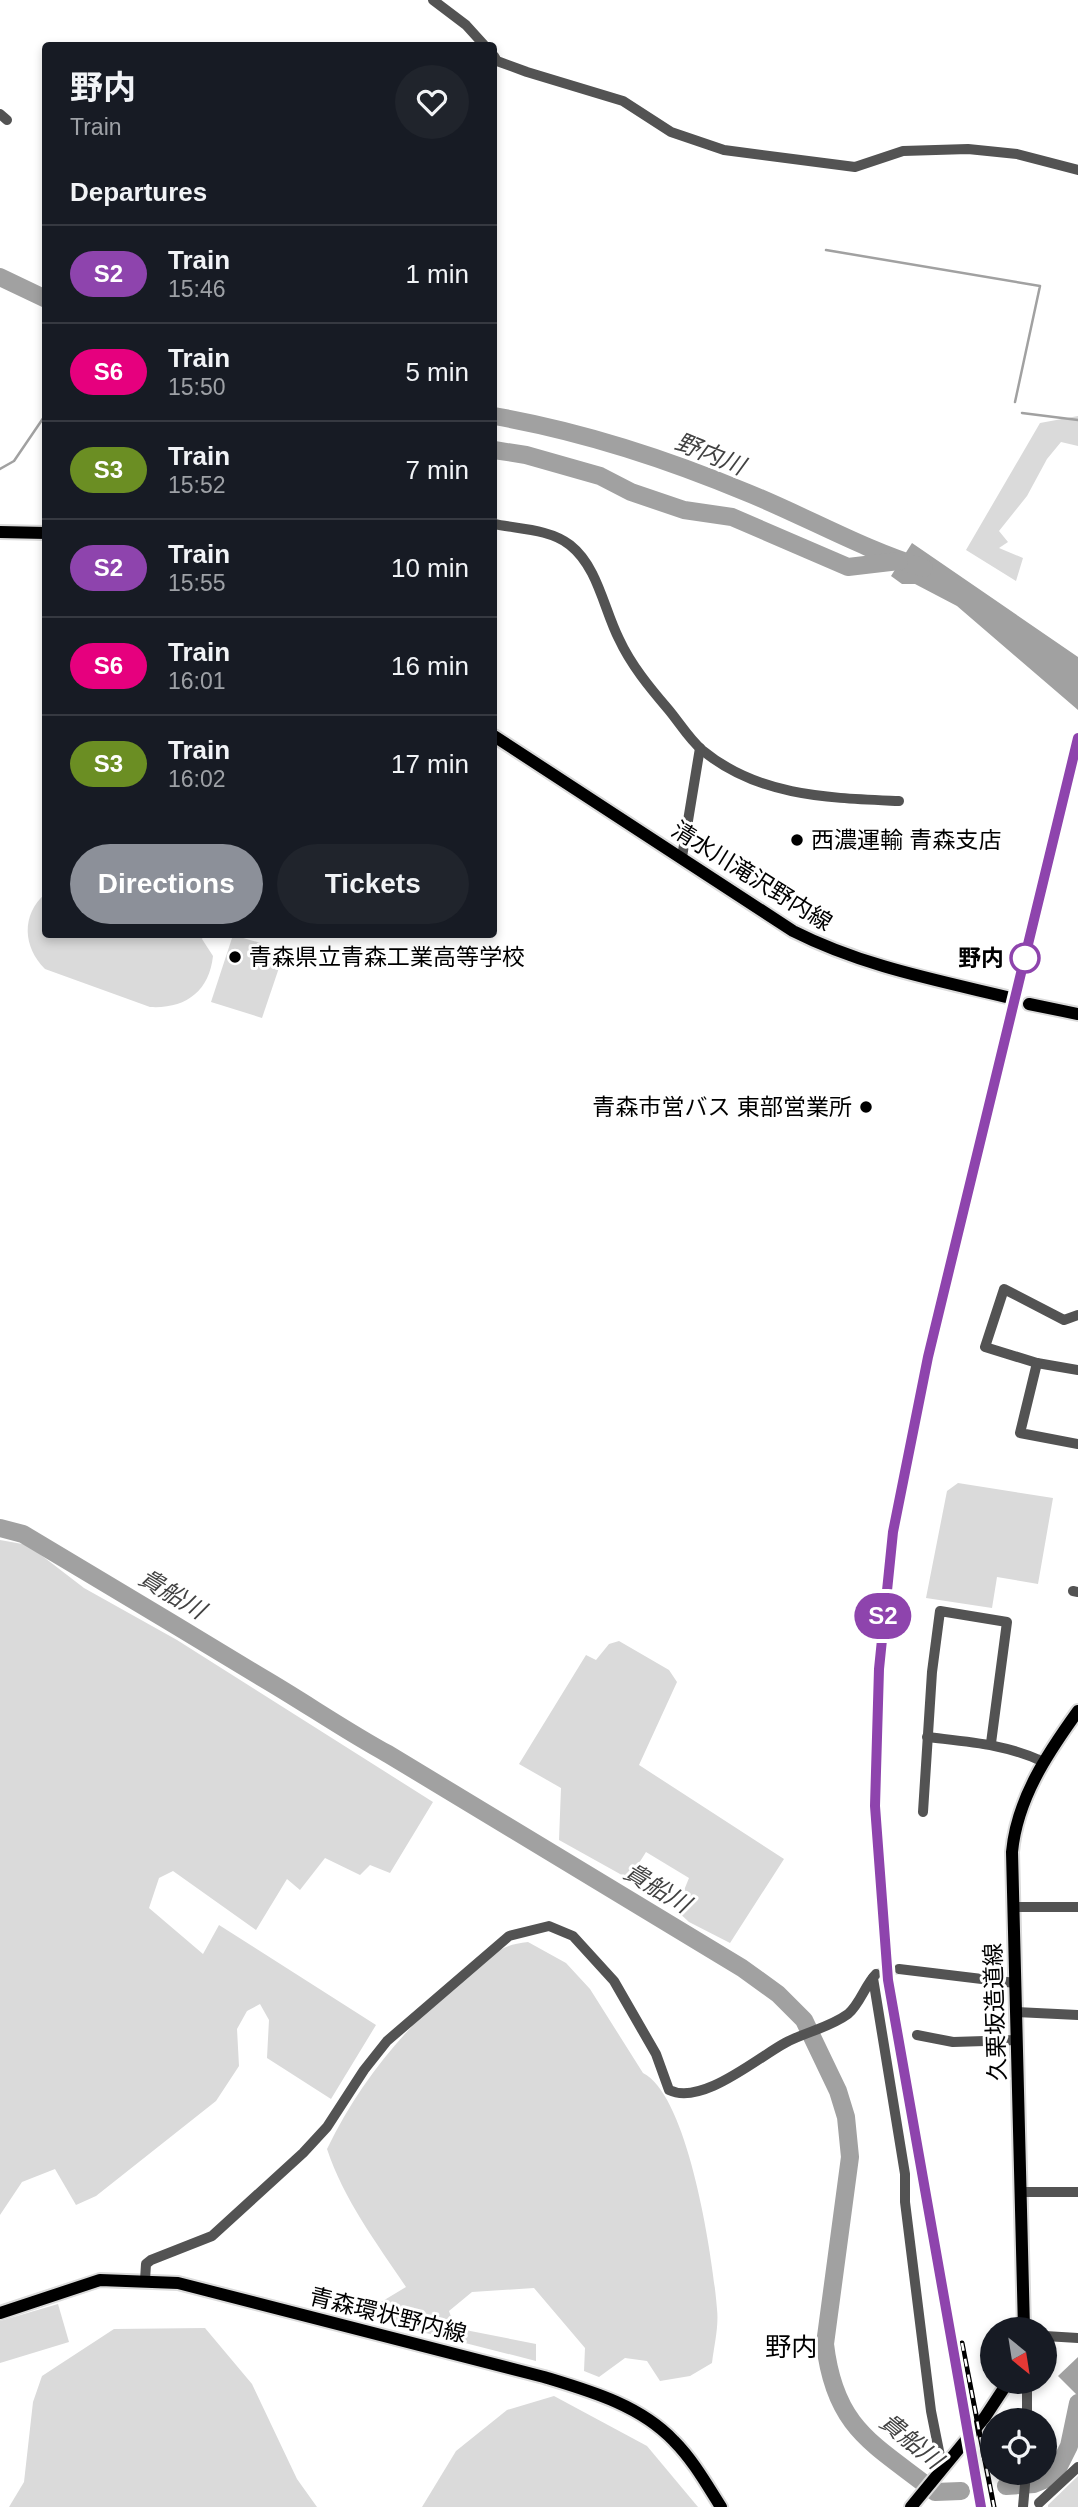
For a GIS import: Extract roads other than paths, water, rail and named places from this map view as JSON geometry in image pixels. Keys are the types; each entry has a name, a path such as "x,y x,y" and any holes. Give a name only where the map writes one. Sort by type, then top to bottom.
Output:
{"main road":[{"path":"0,532 42,533"},
{"name":"清水川滝沢野内線","path":"497,738 793,931 862,962 1011,998"},
{"path":"1029,1004 1078,1014"},
{"name":"久栗坂造道線","path":"1024,2317 1012,1852 1016,1821 1044,1762 1078,1711"},
{"name":"青森環状野内線","path":"0,2313 100,2280 178,2283 544,2377 597,2393 624,2405 673,2440 721,2507"},
{"path":"911,2507 985,2417 1000,2394"}],"street":[{"path":"433,0 466,25 481,42"},
{"path":"497,61 623,101 671,132 724,150 855,167 902,151 968,149 1017,154 1078,170"},
{"path":"497,525 550,534 569,544 579,554 599,590 628,656 700,748 742,776 766,787 810,796 899,801"},
{"path":"682,857 700,748"},
{"path":"1078,1315 1064,1320 1004,1289 985,1347 1037,1363 1078,1370"},
{"path":"1037,1363 1020,1433 1078,1444"},
{"path":"923,1812 927,1737 940,1611 1007,1622 991,1743"},
{"path":"927,1737 991,1743 1016,1749 1044,1762"},
{"path":"1013,1907 1078,1907"},
{"path":"145,2280 146,2264 212,2236 303,2153 327,2127 364,2070 387,2041 509,1936 549,1926 573,1936 614,1981 643,2028 669,2090 676,2094 707,2088 735,2076 785,2043 850,2013 874,1976 905,2174 905,2202 931,2411 942,2466"},
{"path":"899,1969 1015,1983"},
{"path":"1016,2012 1078,2015"},
{"path":"917,2035 953,2042 1017,2040"},
{"path":"1021,2192 1078,2192"},
{"path":"1057,2337 1078,2338"},
{"path":"1040,2503 1078,2467"},
{"path":"1023,2507 1025,2485"}],"waterway":[{"path":"826,250 1040,286 1015,402"},
{"name":"野内川","path":"0,277 42,297"},
{"path":"1022,413 1078,420"},
{"name":"野内川","path":"497,417 591,438 686,469 770,502 879,552 924,568"},
{"path":"0,469 14,461 42,420"},
{"name":"野内川","path":"497,450 526,455 600,476 631,492 684,510 732,517 848,567 899,561"},
{"name":"貴船川","path":"0,1528 23,1534 742,1968 778,1994 804,2020 838,2091 846,2117 850,2157 825,2344 830,2373 848,2416 876,2447 935,2492 961,2491"},
{"name":"貴船川","path":"1006,2486 1034,2484 1054,2476 1069,2446 1078,2403"}],"tunnel":[{"path":"876,1974 899,1969"}],"railway":[{"path":"981,2507 889,1980 875,1806 879,1669 893,1532 933,1330 1078,738"},
{"path":"962,2343 994,2507"}],"train":[{"name":"S2","path":"981,2507 888,1980 875,1806 879,1669 893,1532 933,1330 1078,738"}],"place":[{"name":"西濃運輸 青森支店","path":"797,840"},
{"name":"青森県立青森工業高等学校","path":"235,957"},
{"name":"野内","path":"1025,958"},
{"name":"青森市営バス 東部営業所","path":"866,1107"}],"district":[{"name":"野内","path":"791,2347"}]}
